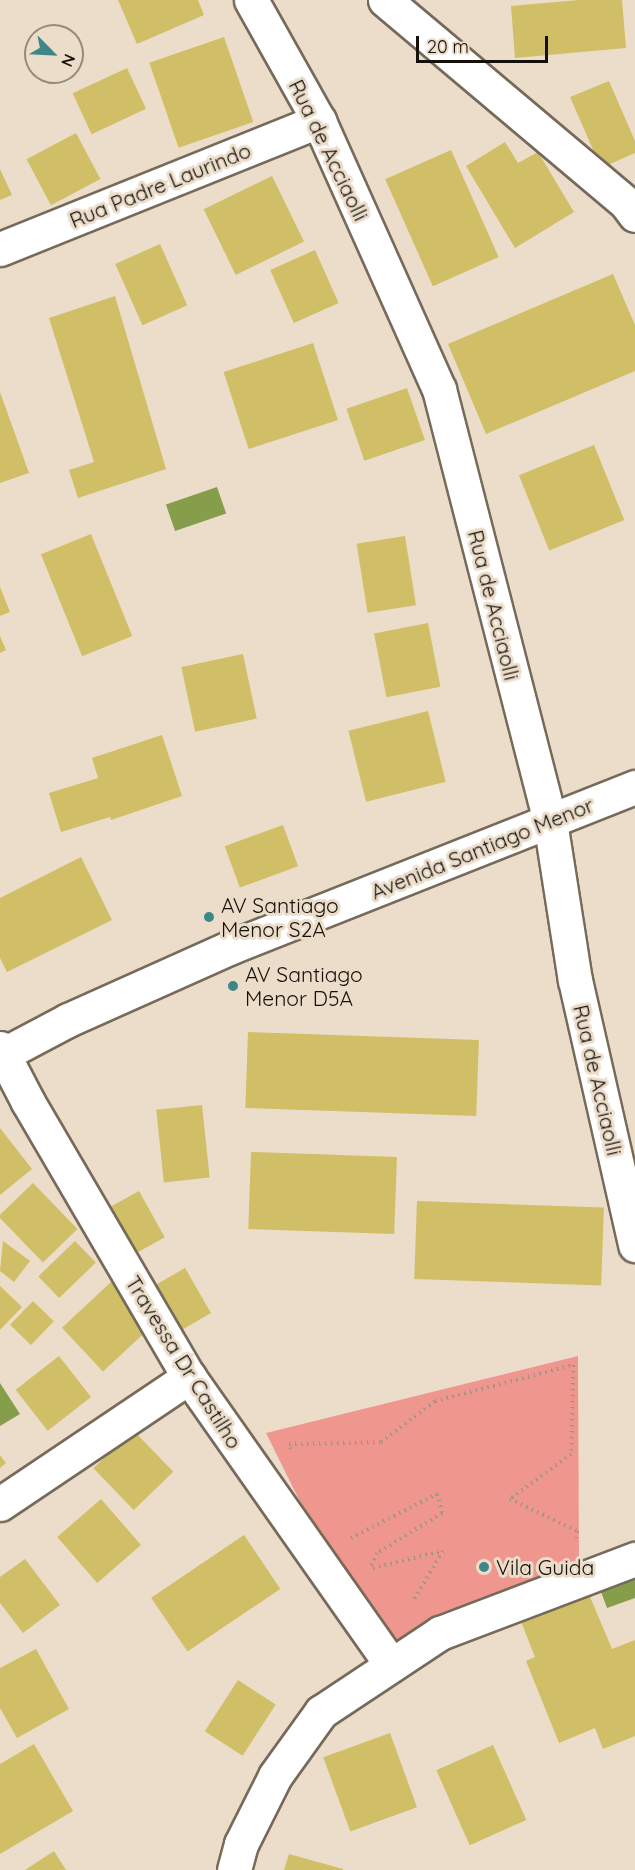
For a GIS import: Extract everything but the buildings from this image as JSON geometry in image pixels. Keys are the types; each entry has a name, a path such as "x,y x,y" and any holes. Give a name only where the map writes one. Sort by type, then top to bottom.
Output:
{"street":[{"name":"Rua de Acciaolli","path":"251,0 320,121 439,389 550,821 575,980 635,1245"},
{"path":"385,0 626,203 635,215"},
{"name":"Rua Padre Laurindo","path":"0,249 320,121"},
{"name":"Avenida Santiago Menor","path":"1,1052 231,947 635,787"},
{"name":"Travessa Dr Castilho","path":"1,1052 189,1377 390,1663"},
{"path":"0,1504 189,1377"},
{"path":"234,1870 241,1844 275,1776 321,1712 390,1663 440,1633 635,1559"}],"path":[{"path":"294,1455 289,1444 381,1442 435,1401 573,1365 571,1454 510,1498 576,1531 576,1541"},
{"path":"343,1541 437,1494 442,1513 376,1553 369,1569 443,1551 408,1610"}],"shaded area":[{"path":"217,487 226,513 175,531 166,505"},
{"path":"578,1356 579,1564 395,1650 312,1526 266,1433"},
{"path":"0,1383 20,1414 0,1426"},
{"path":"635,1576 635,1598 607,1608 600,1589"}],"place":[{"name":"AV Santiago Menor S2A","path":"209,917"},
{"name":"AV Santiago Menor D5A","path":"233,986"},
{"name":"Vila Guida","path":"484,1567"}]}
